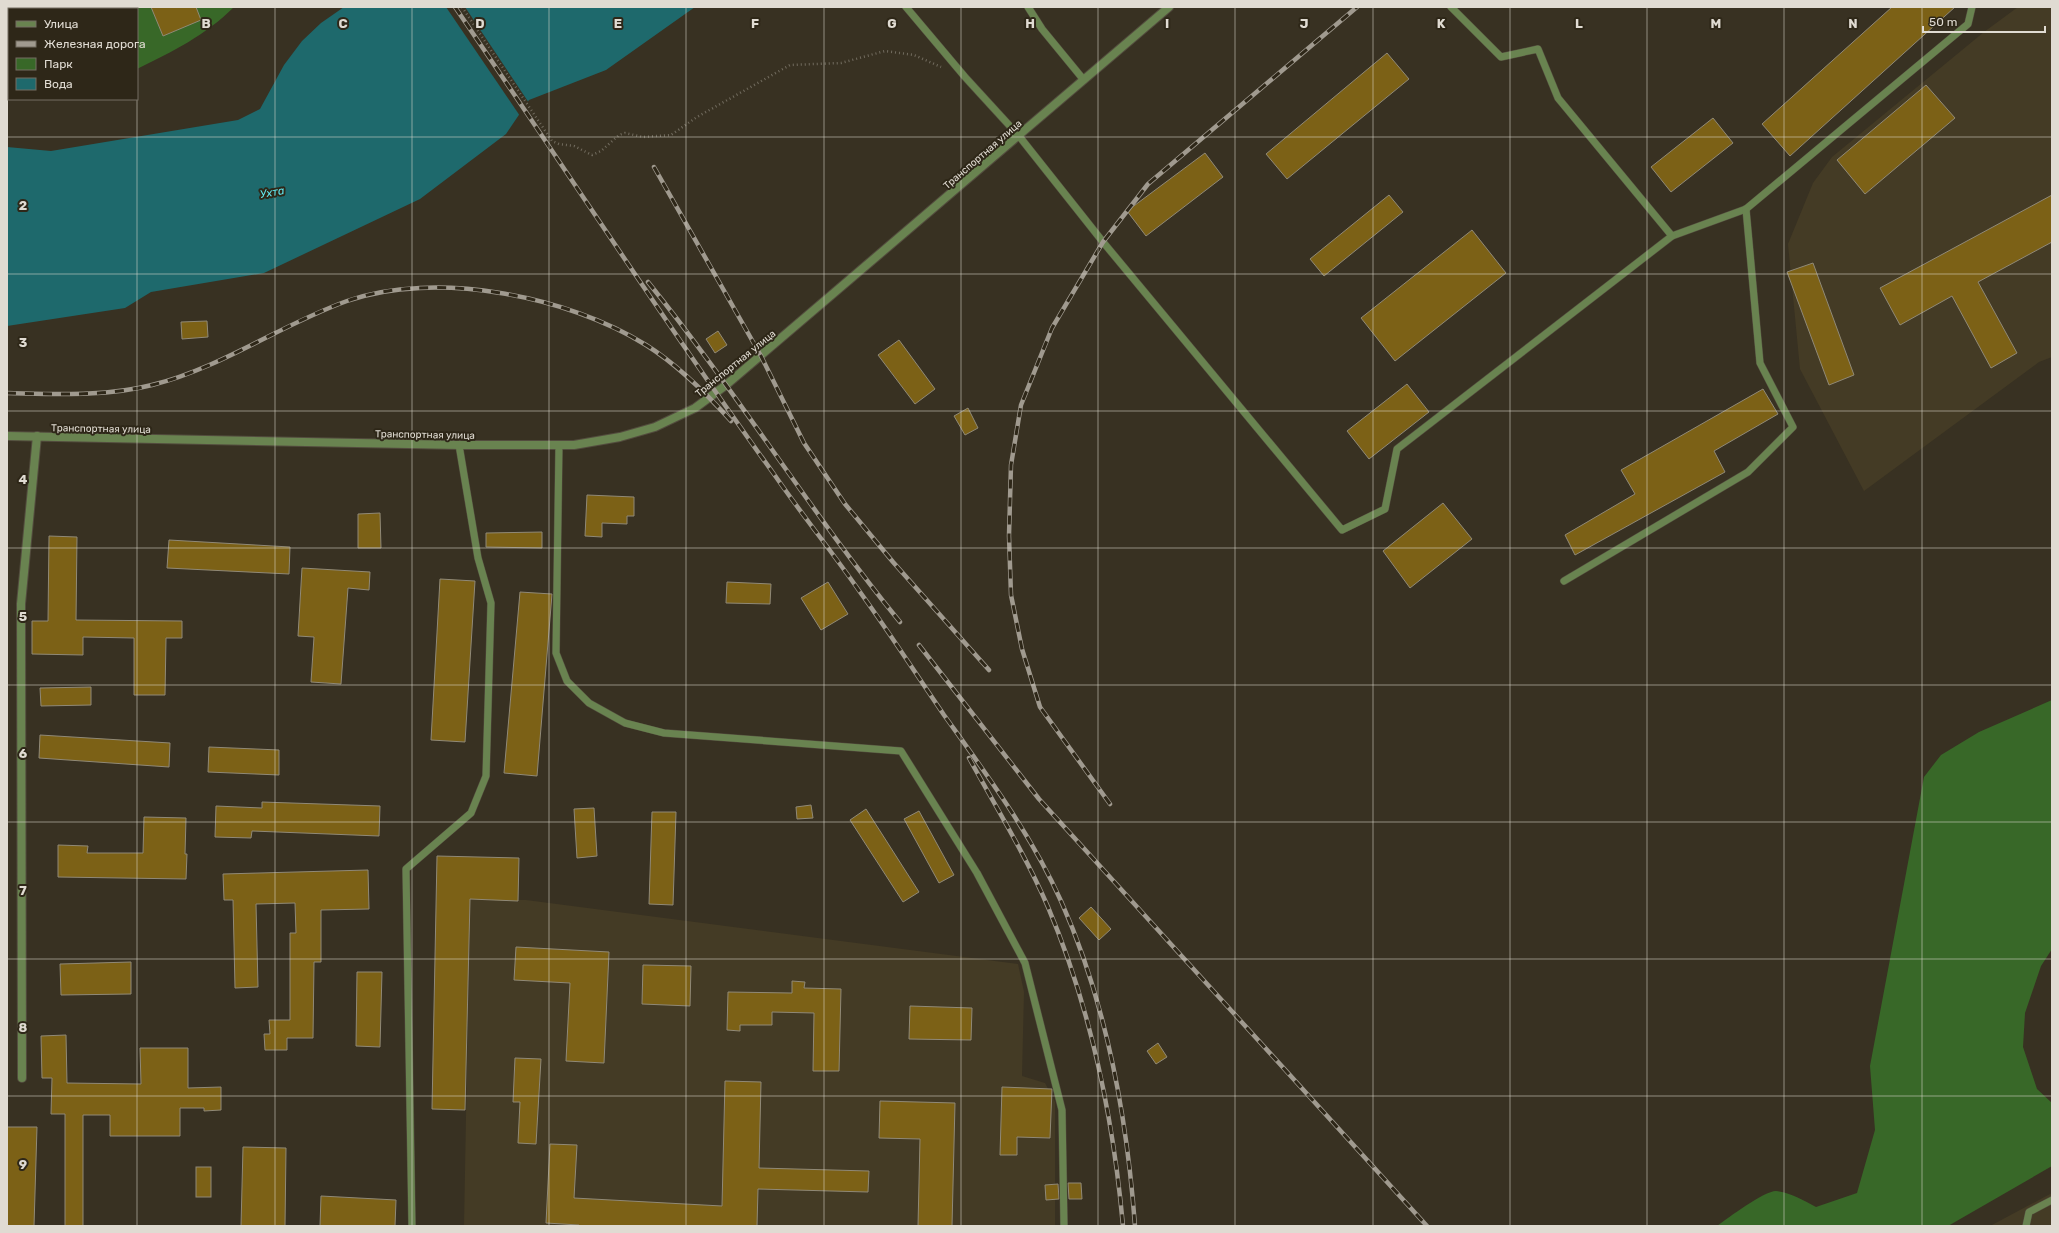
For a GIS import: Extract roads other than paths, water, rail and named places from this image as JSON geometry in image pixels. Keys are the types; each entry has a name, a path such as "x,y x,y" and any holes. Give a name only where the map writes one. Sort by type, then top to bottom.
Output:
{"street":[{"name":"Транспортная улица","path":"7,436 459,445 559,445 590,443 637,433 655,427 695,408 761,356 1169,7"},
{"path":"22,1078 21,604 36,436"}],"lane":[{"path":"906,7 965,78 1019,136 1103,242 1342,530 1385,509 1397,450 1672,236 1746,209 1968,24 1972,7"},
{"path":"1028,7 1042,30 1083,79"},
{"path":"1451,7 1501,57 1538,49 1558,98 1672,236"},
{"path":"1564,581 1748,472 1794,427 1760,363 1746,209"},
{"path":"412,1226 406,869 471,814 486,776 491,603 478,558 459,445"},
{"path":"559,445 556,653 567,681 589,703 625,723 664,733 901,751 976,873 1025,963 1062,1110 1064,1226"},
{"path":"2026,1226 2028,1212 2052,1200"}],"water":[{"name":"Ухта","path":"344,7 695,7 606,70 529,100 506,134 420,199 264,273 151,292 125,308 7,326 7,147 51,151 238,120 260,109 284,65 302,41 321,23"}],"railway":[{"path":"455,7 694,361 786,492 881,622 1007,805 1036,852 1061,901 1077,939 1102,1019 1120,1102 1135,1226"},
{"path":"1110,804 1040,707 1022,649 1011,595 1009,536 1011,465 1021,405 1052,328 1103,242 1148,184 1357,7"},
{"path":"654,167 761,356 804,443 845,504 893,562 989,670"},
{"path":"648,282 712,366 867,581 900,622"},
{"path":"7,393 80,394 134,389 152,385 202,368 298,322 347,301 382,292 420,288 460,288 500,293 540,301 579,313 614,328 646,345 669,361 701,389 731,421"},
{"path":"919,645 1039,799 1427,1226"},
{"path":"969,758 1030,869 1048,907 1076,984 1088,1024 1106,1104 1119,1185 1123,1226"}]}
